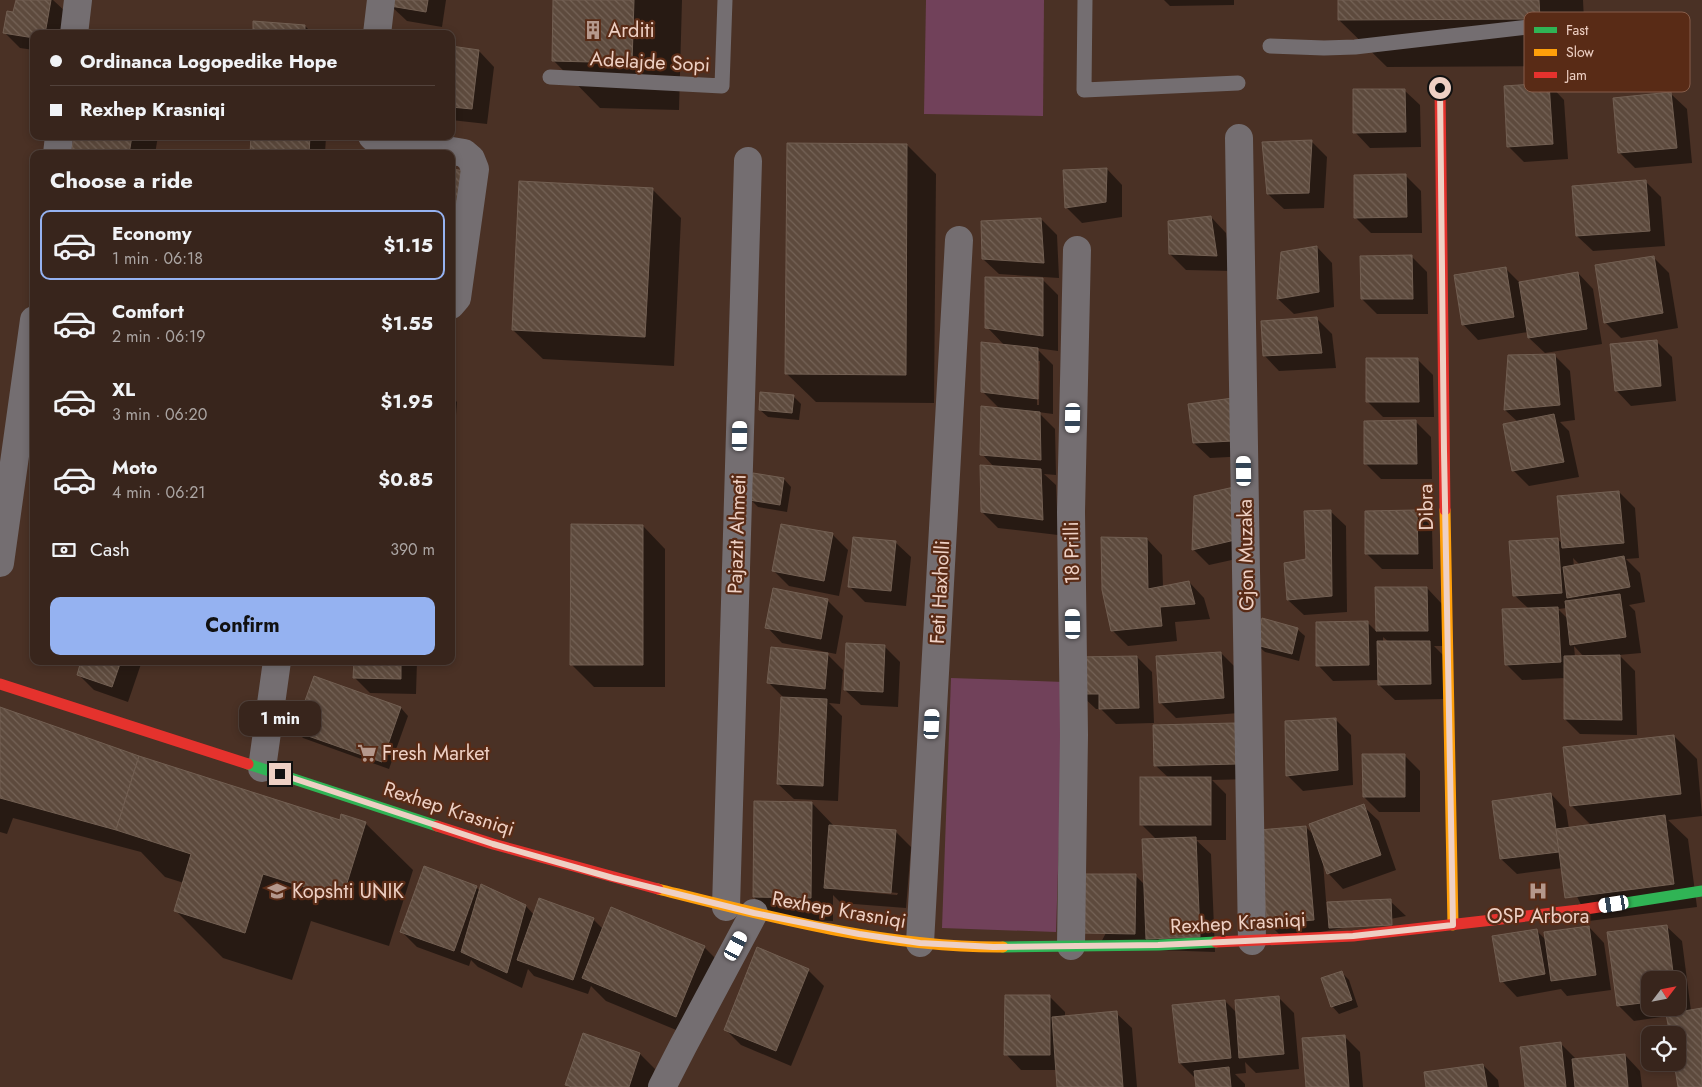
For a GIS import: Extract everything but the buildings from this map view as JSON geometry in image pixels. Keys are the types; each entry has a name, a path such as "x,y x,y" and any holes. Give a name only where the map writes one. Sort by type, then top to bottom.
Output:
{"street":[{"path":"74,30 78,0"},
{"path":"377,30 382,0"},
{"name":"Dibra","path":"1440,88 1444,451 1453,925"},
{"name":"Gjon Muzaka","path":"1239,138 1252,941"},
{"path":"386,140 446,150"},
{"path":"455,152 464,153 471,159 475,169 457,298 455,300"},
{"name":"Pajazit Ahmeti","path":"726,907 748,161"},
{"name":"Feti Haxholli","path":"920,943 959,240"},
{"name":"18 Prilli","path":"1071,946 1074,735 1071,512 1077,250"},
{"path":"0,563 30,349"},
{"path":"262,768 276,665"},
{"name":"Rexhep Krasniqi","path":"0,684 493,844 613,878 754,913 859,934 920,943 993,947 1158,945 1353,936 1579,910 1702,891"},
{"path":"662,1087 754,913"}],"lane":[{"name":"Adelajde Sopi","path":"550,77 722,86 725,0"},
{"path":"1085,0 1084,90 1238,83"},
{"path":"1270,46 1355,47 1524,28"}],"shaded area":[{"path":"926,0 1044,0 1043,116 924,114"},
{"path":"951,678 1064,682 1056,932 942,928"}],"traffic: fast":[{"path":"248,764 437,826"},
{"path":"1619,904 1702,891"},
{"path":"1003,947 1159,945 1216,942"}],"traffic: slow":[{"path":"1445,510 1453,925"},
{"path":"658,889 829,929 915,942 1003,947"}],"traffic: jam":[{"path":"1440,88 1445,510"},
{"path":"0,684 248,764"},
{"path":"437,826 493,844 658,889"},
{"path":"1216,942 1353,936 1619,904"}],"place":[{"name":"Arditi","path":"593,30"},
{"name":"Fresh Market","path":"367,753"},
{"name":"Kopshti UNIK","path":"277,891"},
{"name":"OSP Arbora","path":"1538,891"}],"route":[{"path":"280,774 493,844 613,878 754,913 859,934 920,943 993,947 1158,945 1353,936 1453,925 1444,451 1440,88"}]}
